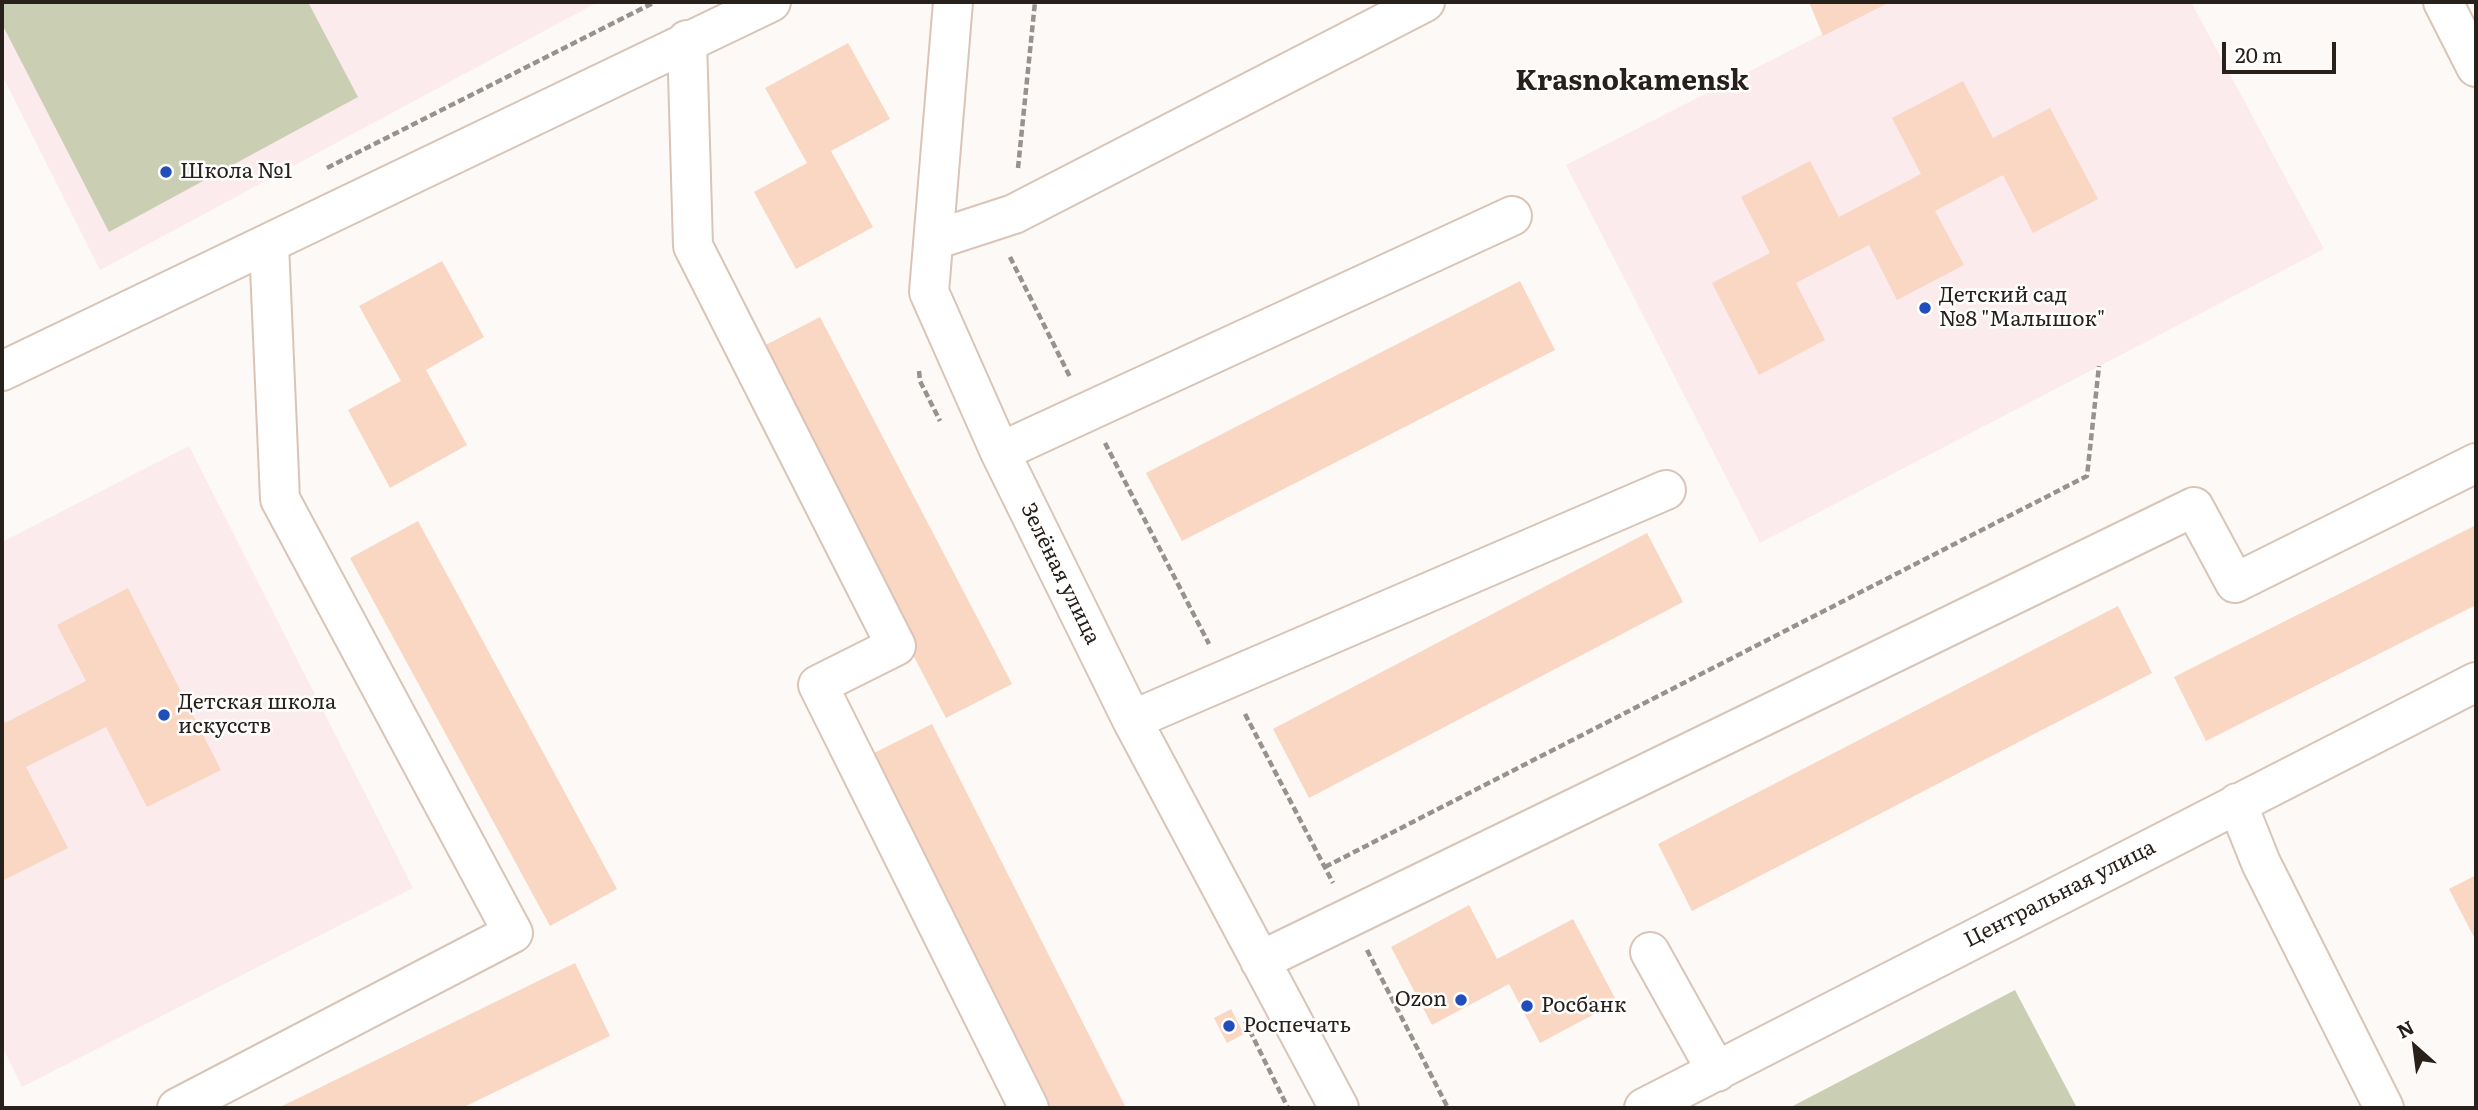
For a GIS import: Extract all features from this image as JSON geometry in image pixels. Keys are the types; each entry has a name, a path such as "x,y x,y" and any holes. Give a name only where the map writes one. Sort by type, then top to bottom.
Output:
{"street":[{"path":"2,371 771,2"},
{"name":"Зелёная улица","path":"953,2 929,292 1000,452 1132,720 1339,1108"},
{"path":"934,240 1014,214 1424,2"},
{"path":"2443,2 2476,67"},
{"path":"687,40 693,246 896,646 818,685 1030,1108"},
{"path":"1000,452 1512,216"},
{"path":"177,1108 513,933 280,499 269,244"},
{"path":"1260,961 2194,507 2235,583 2476,463"},
{"path":"1132,720 1666,490"},
{"name":"Центральная улица","path":"1644,1108 2476,682"},
{"path":"2237,803 2261,863 2384,1108"},
{"path":"1650,952 1717,1072"}],"path":[{"path":"1035,2 1009,259 1074,383"},
{"path":"1325,867 2087,476 2099,366"},
{"path":"1100,433 1216,656"},
{"path":"1241,706 1338,891"},
{"path":"1362,939 1448,1108"}],"shaded area":[{"name":"Школа №1","path":"2,2 598,2 100,270 2,75"},
{"name":"Детский сад №8 \"Малышок\"","path":"1885,2 2191,2 2324,249 1760,543 1566,165"},
{"name":"Детская школа искусств","path":"189,446 413,888 22,1087 2,1046 2,542"}],"green space":[{"name":"Школа №1","path":"2,2 308,2 358,97 109,232 2,24"},
{"path":"2015,990 2077,1108 1789,1108"}],"building":[{"path":"1809,2 1890,2 1823,36"},
{"path":"848,43 890,119 831,151 873,227 796,269 754,192 807,163 765,88"},
{"name":"Детский сад №8 \"Малышок\"","path":"1963,81 1993,138 2050,108 2098,199 2033,233 2003,175 1935,211 1964,265 1897,300 1869,245 1796,283 1825,340 1759,375 1712,283 1770,253 1741,197 1810,161 1839,217 1921,174 1892,118"},
{"path":"442,261 484,337 426,370 467,445 390,488 348,410 401,381 359,306"},
{"path":"1520,281 1555,350 1182,541 1146,473"},
{"path":"820,317 1012,684 946,718 754,351"},
{"path":"418,521 617,889 550,926 350,558"},
{"path":"2476,525 2476,605 2206,741 2174,677"},
{"path":"1647,533 1683,602 1309,798 1273,729"},
{"name":"Детская школа искусств","path":"128,588 221,770 147,807 106,727 26,767 68,848 2,881 2,716 5,723 86,681 57,625"},
{"path":"2118,606 2152,673 1692,911 1658,844"},
{"path":"932,724 1126,1108 1032,1108 858,761"},
{"path":"2476,875 2476,941 2449,889"},
{"path":"1469,905 1497,959 1573,919 1617,1002 1540,1043 1509,984 1432,1025 1391,947"},
{"path":"575,963 610,1036 462,1108 278,1108"},
{"name":"Роспечать","path":"1231,1009 1244,1034 1227,1043 1214,1018"}],"place":[{"name":"Школа №1","path":"166,172"},
{"name":"Детский сад №8 \"Малышок\"","path":"1925,308"},
{"name":"Детская школа искусств","path":"164,715"},
{"name":"Ozon","path":"1461,1000"},
{"name":"Росбанк","path":"1527,1006"},
{"name":"Роспечать","path":"1229,1026"}],"district":[{"name":"Krasnokamensk","path":"1632,82"}]}
